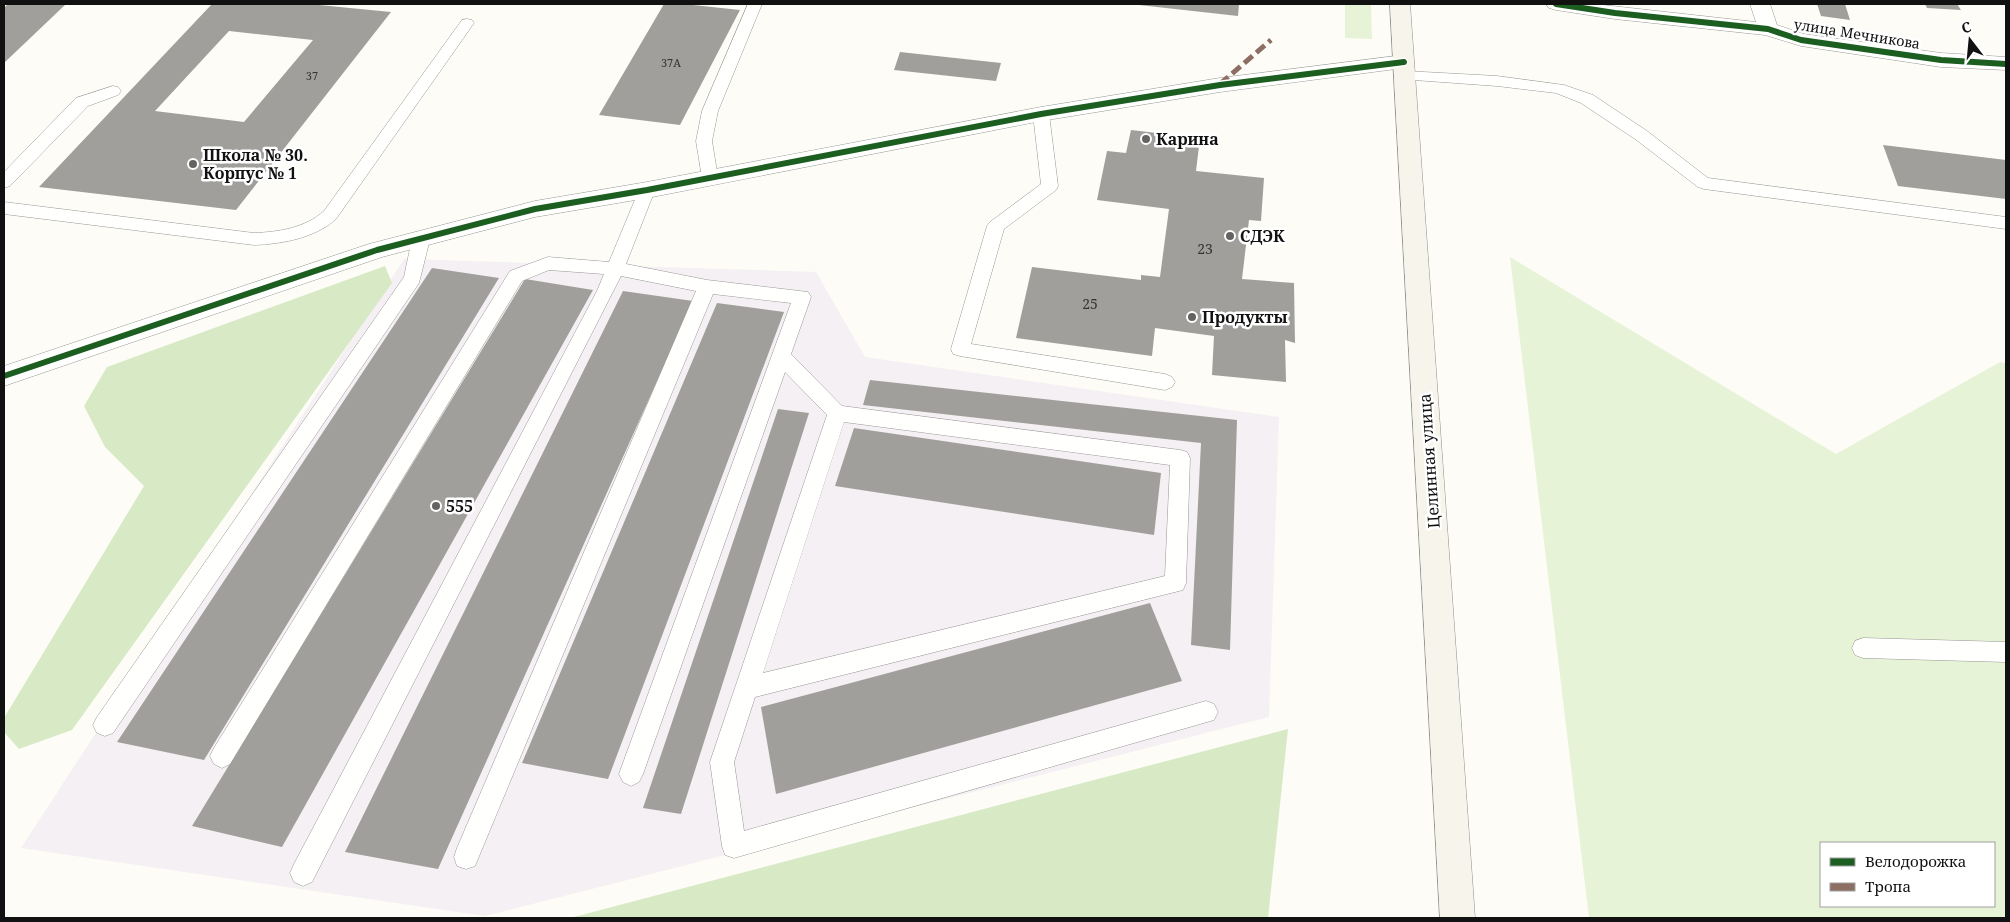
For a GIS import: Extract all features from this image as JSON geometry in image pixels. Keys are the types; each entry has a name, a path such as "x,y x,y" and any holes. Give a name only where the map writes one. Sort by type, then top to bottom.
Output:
{"main road":[{"name":"Целинная улица","path":"1400,4 1458,918"}],"street":[{"name":"улица Мечникова","path":"1556,4 1616,13 1768,29 1801,40 1941,60 2006,64"},
{"path":"1760,4 1768,29"},
{"path":"4,376 377,250 535,209 647,190 1041,114 1220,84 1404,69"}],"lane":[{"path":"710,178 704,141 710,110 755,4"},
{"path":"4,208 254,238 281,236 320,224 330,215 467,23"},
{"path":"1404,69 1559,88 1587,99 1641,135 1704,183 2006,223"},
{"path":"4,182 82,102 113,91"},
{"path":"1041,114 1050,186 996,226 960,349 1165,382"},
{"path":"303,873 616,269 647,190"},
{"path":"106,725 413,278 420,239"},
{"path":"222,756 516,276 548,263 616,269 707,287 802,297 631,774"},
{"path":"466,857 707,287"},
{"path":"746,688 1175,582 1180,458 837,413 781,356"},
{"path":"837,413 722,762 734,846 1206,712"},
{"path":"1863,648 2006,652"}],"shaded area":[{"path":"404,259 816,272 865,357 1279,417 1269,717 485,916 21,848"}],"green space":[{"path":"1345,4 1371,4 1372,39 1345,38"},
{"path":"1510,257 1836,454 2000,362 2006,363 2006,918 1589,918"},
{"path":"385,266 392,283 72,730 19,749 4,732 4,718 144,486 105,447 84,406 107,367"},
{"path":"1288,729 1268,918 570,918"}],"building":[{"path":"8,4 66,4 4,63 4,8"},
{"path":"212,4 309,4 391,12 236,210 39,187","holes":["229,31 313,40 244,122 155,111"]},
{"path":"664,4 684,4 740,10 680,125 599,115"},
{"path":"1130,4 1239,4 1238,16"},
{"path":"1817,4 1845,4 1850,20 1821,16"},
{"path":"1925,4 1957,4 1961,10 1927,8"},
{"path":"900,52 1001,63 996,81 894,70"},
{"path":"1131,130 1200,138 1196,171 1264,178 1261,221 1249,220 1242,279 1294,283 1295,343 1285,340 1286,382 1212,375 1214,336 1155,328 1152,356 1016,338 1032,267 1141,280 1141,275 1160,277 1169,209 1097,200 1107,151 1126,153"},
{"path":"1883,145 2006,160 2006,199 1898,186"},
{"path":"432,268 499,278 204,760 117,742"},
{"path":"525,279 593,290 282,847 192,826"},
{"path":"623,291 693,301 438,869 345,852"},
{"path":"717,303 784,312 608,779 522,763"},
{"path":"870,380 1237,420 1230,650 1191,645 1201,443 863,405"},
{"path":"778,409 809,413 681,814 643,808"},
{"path":"854,428 1161,473 1154,535 835,486"},
{"path":"1150,603 1182,681 776,794 761,707"}],"marked path":[{"path":"1220,84 1271,40"}],"cycle path":[{"path":"1556,4 1615,13 1768,29 1801,40 1941,60 2006,64"},
{"path":"4,376 377,250 535,209 647,190 1041,114 1220,85 1404,62"}],"place":[{"name":"Карина","path":"1146,139"},
{"name":"Школа № 30. Корпус № 1","path":"193,164"},
{"name":"СДЭК","path":"1230,236"},
{"name":"Продукты","path":"1192,317"},
{"name":"555","path":"436,506"}]}
